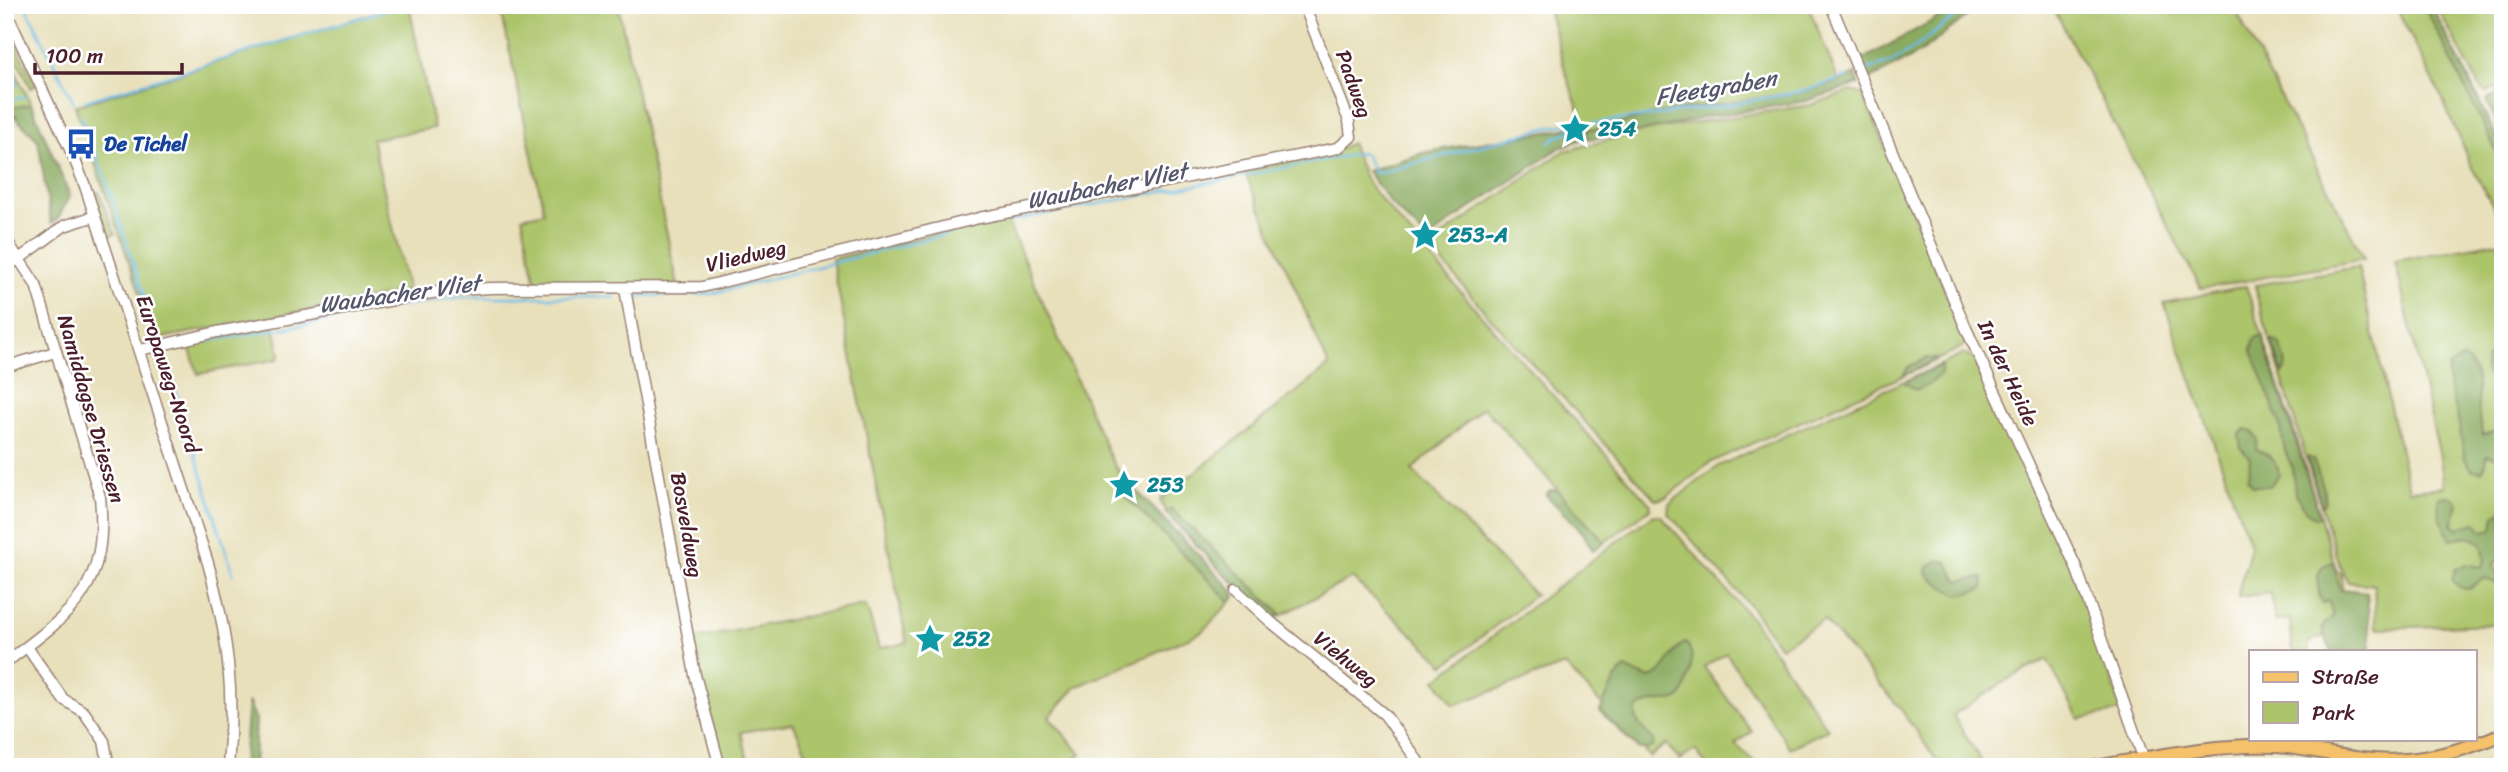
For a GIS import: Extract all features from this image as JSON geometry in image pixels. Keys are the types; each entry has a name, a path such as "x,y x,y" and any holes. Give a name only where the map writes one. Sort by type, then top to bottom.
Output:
{"main road":[{"path":"2095,767 2231,748 2275,746 2373,760 2407,761 2445,754 2503,734"}],"street":[{"name":"Padweg","path":"1304,5 1349,121 1351,137"},
{"name":"In der Heide","path":"1831,5 1965,326 2076,567 2144,760"},
{"name":"Europaweg-Noord","path":"5,9 74,158 196,524 221,610 231,679 228,767"},
{"name":"Vliedweg","path":"139,350 217,332 443,291 491,288 692,288 979,218 1324,153 1342,146 1351,137"},
{"path":"5,266 64,226 95,216"},
{"path":"5,238 19,259"},
{"name":"Namiddagse Driessen","path":"6,661 66,616 80,599 96,565 102,530 100,497 36,285 19,259"},
{"name":"Bosveldweg","path":"625,289 695,675 720,767"},
{"path":"5,368 55,352"},
{"path":"5,506 5,513"},
{"path":"5,529 5,535"},
{"name":"Viehweg","path":"1236,590 1385,715 1422,767"},
{"path":"27,647 63,699 84,712 104,741 110,767"}],"green space":[{"path":"399,5 409,5 434,128 372,139 408,291 156,339 75,106"},
{"path":"500,5 618,5 678,286 540,286 536,283 522,217 544,212"},
{"path":"1547,5 1808,5 1839,82 1817,89 1654,115 1606,129 1586,130 1566,74"},
{"path":"1961,5 1981,5 1921,52 1867,81 1860,61"},
{"path":"2052,5 2233,5 2364,259 2201,289"},
{"path":"2395,5 2431,5 2477,96 2503,159 2503,224 2470,164 2440,94"},
{"path":"2424,5 2431,5 2503,150 2503,165"},
{"path":"2436,5 2503,5 2503,86 2486,92 2481,89"},
{"path":"5,24 36,85 31,88 5,36"},
{"path":"5,50 35,112 5,119"},
{"path":"1856,74 1859,84 1806,101 1706,117 1636,133 1588,139 1586,130 1654,114 1782,96"},
{"path":"1851,91 1862,94 1868,106 1966,341 1962,347 1925,366 1711,462 1667,497 1656,500 1487,314 1430,247 1436,240 1564,151 1649,130 1811,105"},
{"path":"2503,91 2503,135 2486,100"},
{"path":"31,104 70,196 57,220 51,223 38,140 16,115 5,117 5,109"},
{"path":"1577,127 1583,139 1561,147 1428,240 1392,205 1367,171 1426,152"},
{"path":"1351,143 1365,178 1376,194 1651,505 1650,509 1605,542 1483,407 1412,470 1535,595 1445,665 1352,578 1274,619 1220,570 1166,512 1160,500 1329,366 1244,171 1328,154"},
{"path":"99,192 115,234 109,236 94,194"},
{"path":"1005,216 1111,459 1126,482 1235,597 1202,632 1076,687 1049,717 1081,754 1064,767 813,767 793,723 741,732 750,767 723,767 690,640 864,605 879,648 907,643 832,259"},
{"path":"2503,241 2503,593 2497,594 2498,624 2376,628 2374,585 2348,582 2338,562 2257,297 2256,285 2358,267 2409,490 2444,487 2440,457 2395,261"},
{"path":"2246,286 2336,570 2341,573 2346,627 2309,642 2309,650 2293,650 2290,619 2275,621 2271,593 2238,597 2250,545 2164,303"},
{"path":"274,326 280,354 278,359 198,374 187,341"},
{"path":"2262,335 2320,517 2308,513 2295,494 2293,469 2285,451 2280,424 2252,351 2254,339"},
{"path":"2271,340 2279,343 2284,355 2283,374"},
{"path":"2495,352 2503,354 2503,378 2487,375 2485,369 2486,359"},
{"path":"1964,354 1976,360 2076,576 2122,711 2079,719 2047,659 2009,679 1953,715 1985,767 1941,767 1900,708 1824,620 1780,647 1750,606 1668,513 1669,504 1718,466"},
{"path":"1927,358 1938,359 1903,376 1908,367"},
{"path":"2463,358 2470,364 2477,382 2483,435 2495,431 2503,437 2503,455 2498,458 2486,455 2486,464 2482,471 2472,470 2465,459 2450,391 2449,366"},
{"path":"1941,365 1941,374 1929,385 1916,390 1904,382"},
{"path":"2246,429 2252,431 2257,439 2256,449 2268,455 2276,465 2279,474 2270,486 2253,486 2248,479 2250,459 2241,448 2239,435"},
{"path":"2307,457 2313,459 2323,486 2325,502 2322,506"},
{"path":"1130,484 1234,592 1235,597 1230,602 1123,494 1123,490"},
{"path":"1550,490 1557,490 1605,542 1593,551 1583,533 1546,495"},
{"path":"2447,496 2454,498 2458,505 2452,524 2458,528 2475,523 2484,531 2493,529 2495,516 2503,510 2503,562 2493,564 2497,574 2503,578 2503,587 2485,578 2465,589 2452,579 2455,570 2465,564 2482,567 2485,559 2478,541 2467,537 2451,539 2441,521 2439,511 2438,500"},
{"path":"1171,509 1281,614 1274,619 1220,570 1166,513"},
{"path":"1656,515 1661,516 1752,619 1828,729 1790,748 1726,653 1704,667 1752,732 1735,744 1760,767 1708,767 1695,750 1680,760 1666,744 1650,757 1565,665 1454,705 1436,680 1621,538"},
{"path":"1938,560 1947,562 1958,581 1983,578 1984,588 1961,595 1947,589 1927,573 1928,567"},
{"path":"2333,562 2340,589 2367,592 2371,650 2331,650 2322,629 2333,617 2329,601 2323,603 2321,600 2318,580 2325,565"},
{"path":"1685,642 1692,657 1687,684 1678,699 1648,703 1636,709 1638,722 1654,740 1653,746 1648,749 1638,749 1600,711 1614,682 1625,668 1643,676 1657,675"},
{"path":"248,701 256,720 254,767 243,767"}],"waterway":[{"path":"85,101 402,5"},
{"name":"Fleetgraben","path":"1869,69 1892,62 1913,49 1970,5"},
{"name":"Waubacher Vliet","path":"27,9 74,103"},
{"path":"5,61 18,87"},
{"name":"Fleetgraben","path":"1588,124 1715,107 1803,91 1847,77"},
{"path":"5,101 24,97"},
{"path":"5,116 10,115"},
{"name":"Waubacher Vliet","path":"81,117 107,183 158,338"},
{"name":"Waubacher Vliet","path":"634,296 710,294 968,229 1361,153 1365,154 1374,172 1380,173 1542,129 1566,124 1574,130"},
{"name":"Fleetgraben","path":"1550,142 1574,130"},
{"name":"Waubacher Vliet","path":"192,344 326,321 367,311 461,297 615,297"},
{"path":"179,346 163,351 233,574"}],"place":[{"name":"254","path":"1575,129"},
{"name":"De Tichel","path":"81,144"},
{"name":"253-A","path":"1425,235"},
{"name":"253","path":"1124,485"},
{"name":"252","path":"930,639"}]}
